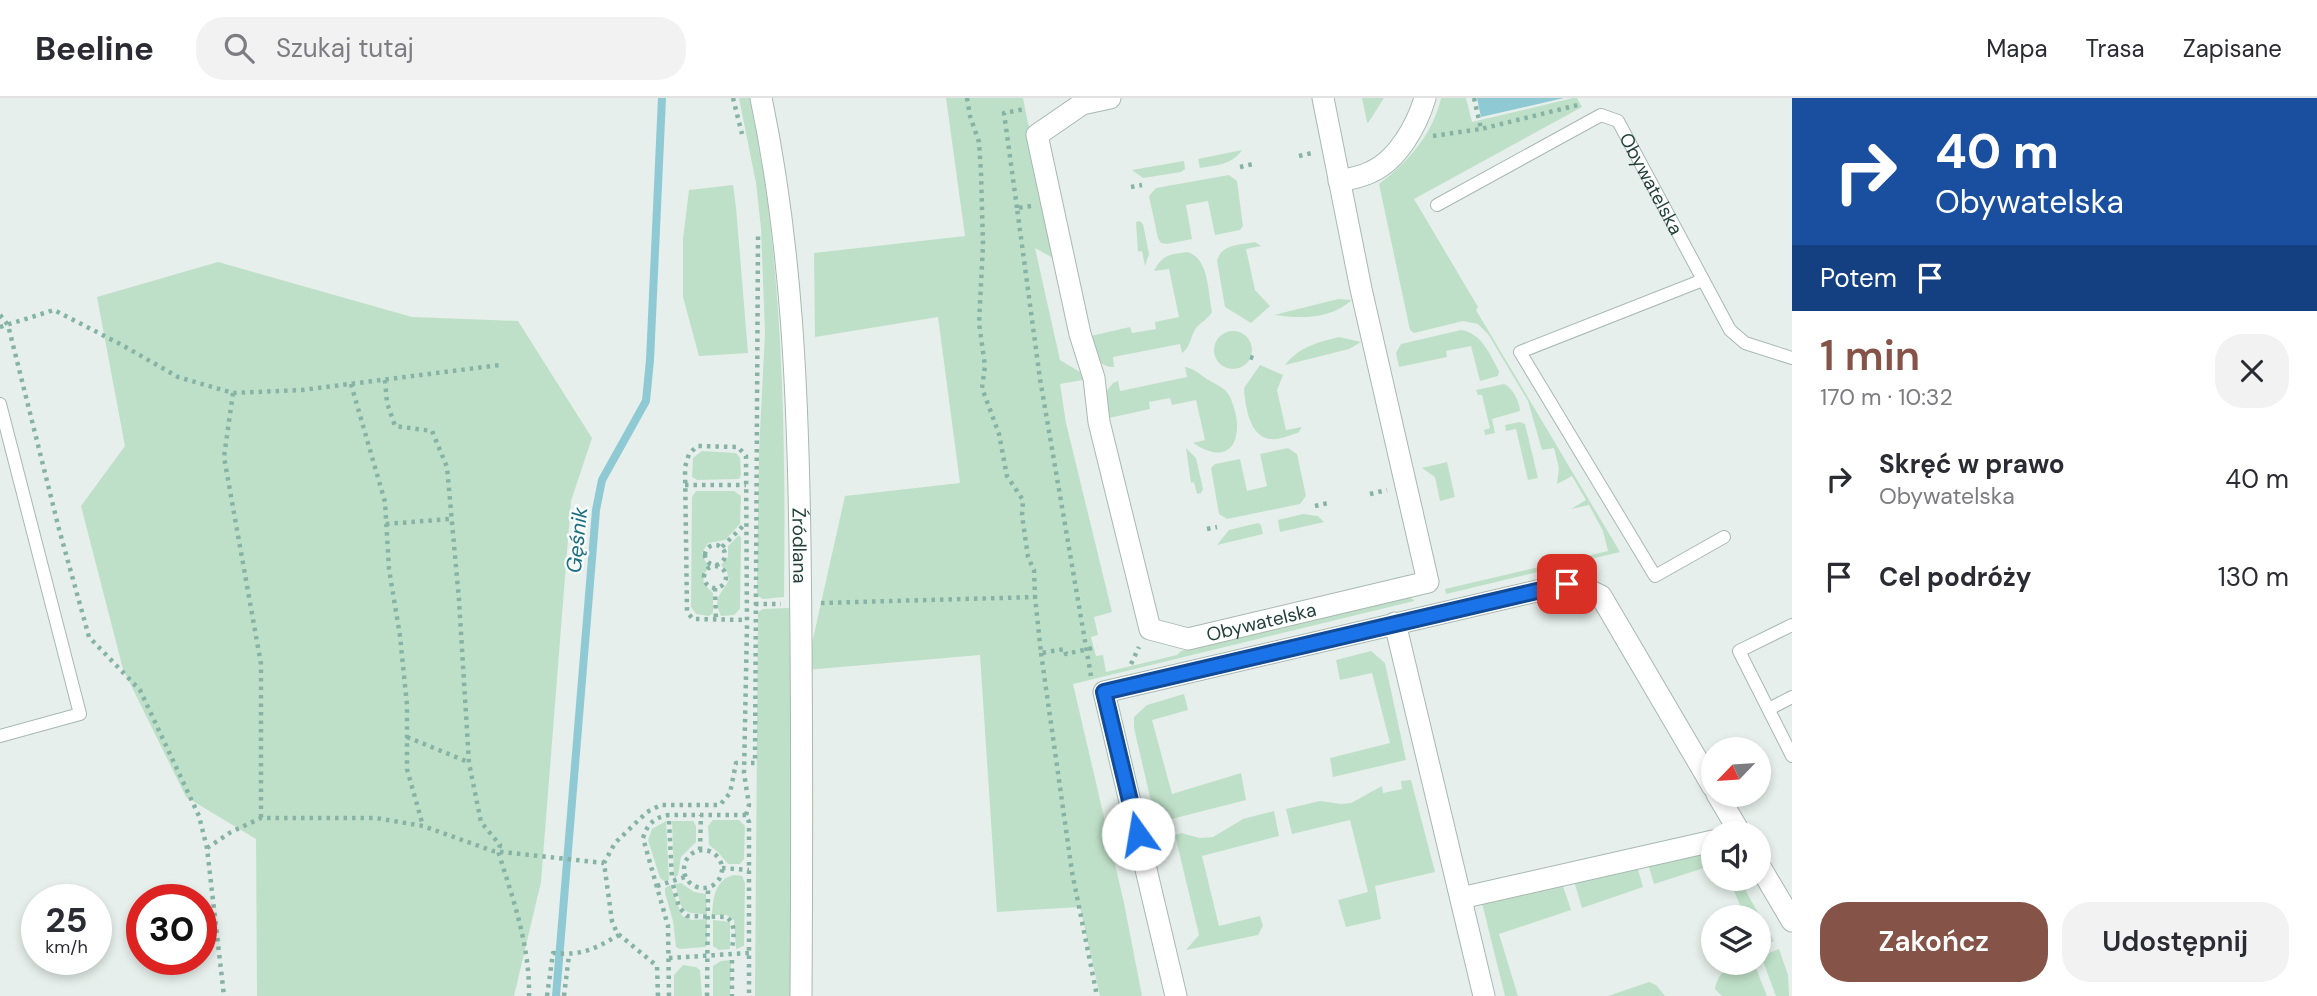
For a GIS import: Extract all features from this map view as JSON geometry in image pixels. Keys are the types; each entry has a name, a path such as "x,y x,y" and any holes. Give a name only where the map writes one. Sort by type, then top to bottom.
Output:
{"street":[{"name":"Źródlana","path":"761,98 787,269 800,484 801,996"},
{"name":"Obywatelska","path":"1110,98 1082,104 1037,135 1080,334 1094,378 1099,422 1150,629 1188,639 1427,582 1367,317 1323,98"},
{"path":"1339,181 1373,171 1394,156 1421,113 1425,98"},
{"name":"Obywatelska","path":"1104,692 1567,584 1584,587 1601,596 1701,767"},
{"path":"1395,623 1484,996"},
{"path":"1104,692 1176,996"},
{"path":"1461,898 1701,844"},
{"path":"1771,885 1792,921"}],"lane":[{"name":"Obywatelska","path":"1437,205 1601,115 1618,121 1730,330 1745,343 1792,358"},
{"path":"1703,280 1520,352 1655,576 1724,537"},
{"path":"0,404 3,431 80,714 0,736"},
{"path":"1792,625 1740,651 1792,756"},
{"path":"1769,709 1792,696"}],"path":[{"path":"733,98 743,135"},
{"path":"967,98 979,142 981,173 983,245 979,323 985,366 982,388 999,434 1006,476 1023,500 1022,514 1028,557 1034,570 1041,653 1073,879 1097,996"},
{"path":"1474,98 1481,129"},
{"path":"1567,98 1570,107"},
{"path":"1405,139 1481,129 1583,104"},
{"path":"1025,109 1004,113 1040,379 1094,693 1104,692"},
{"path":"1240,167 1253,164"},
{"path":"1131,187 1142,185"},
{"path":"1017,208 1050,202"},
{"path":"751,763 755,763 758,229"},
{"path":"0,327 54,310 178,377 233,393 302,390 500,365"},
{"path":"0,315 8,325 59,530 89,637 140,690 199,816 207,848 224,996"},
{"path":"385,380 387,403 395,426 432,431 447,467 459,600 468,763 481,821 500,845 498,851 524,940 529,972 529,996"},
{"path":"351,384 385,502 389,569 400,636 407,705 407,768 423,825"},
{"path":"233,393 224,457 261,664 261,818"},
{"path":"747,620 693,619 687,612 685,467 689,454 697,446 738,447 746,456 747,620 744,773 749,804 746,815 749,822 749,996"},
{"path":"685,485 746,485"},
{"path":"1315,506 1328,503"},
{"path":"386,524 450,519"},
{"path":"722,547 746,523"},
{"path":"1207,529 1217,527"},
{"path":"722,547 712,545 705,552 707,562 716,565 723,568 726,578 723,585 715,588 706,584 704,577 706,570 716,565 722,562 725,556 722,547"},
{"path":"715,588 716,621"},
{"path":"845,601 1035,597"},
{"path":"754,604 786,604"},
{"path":"1041,653 1065,649 1066,654 1097,647"},
{"path":"407,737 468,763"},
{"path":"658,996 657,966 619,935 612,921 604,863 615,843 647,812 661,804 669,807 720,805 730,793 736,763 740,763"},
{"path":"701,815 701,850"},
{"path":"669,996 668,926 642,838 647,825 660,816 746,815"},
{"path":"207,848 230,832 261,818 376,818 423,825 498,851 604,863"},
{"path":"669,821 672,882 682,913 687,916 727,917 734,926 732,950"},
{"path":"701,850 713,852 722,868 719,881 708,888 695,887 685,877 683,866 689,855 701,850"},
{"path":"722,868 749,870"},
{"path":"657,886 685,877"},
{"path":"707,996 708,888"},
{"path":"547,996 553,953 583,953 619,935"},
{"path":"668,958 749,953"},
{"path":"564,996 571,955"},
{"path":"732,960 732,996"}],"green space":[{"path":"739,98 751,98 762,160 780,346 784,597 763,599 758,596 757,591 759,451 765,333 761,228 756,183"},
{"path":"946,98 1023,98 1055,259 1035,248 1060,360 1080,372 1083,380 1060,384 1066,423 1112,612 1094,617 1098,635 1091,637 1096,656 1103,655 1106,672 1177,655 1181,651 1409,597 1414,600 1073,684 1124,903 1142,996 1100,996 1080,907 997,912 980,655 806,670 845,496 960,483 938,317 815,337 814,253 965,236"},
{"path":"1362,98 1384,98 1368,123 1367,122"},
{"path":"1441,98 1466,98 1472,122 1573,98 1577,98 1582,107 1414,199 1478,307 1476,310 1620,552 1446,594 1445,589 1608,551 1603,531 1589,505 1571,509 1586,500 1572,476 1557,484 1559,468 1554,448 1542,450 1528,401 1488,334 1478,324 1463,321 1414,333 1410,330 1379,184 1400,166 1426,135"},
{"path":"1242,150 1229,161 1200,168 1198,159"},
{"path":"1184,161 1185,169 1181,172 1143,178 1132,170"},
{"path":"1229,175 1237,181 1243,226 1240,230 1215,235 1208,201 1186,205 1192,239 1161,243 1149,196 1156,188"},
{"path":"733,185 748,353 699,356 683,297 683,239 689,190"},
{"path":"1136,222 1143,224 1149,254 1145,266 1142,251 1138,252"},
{"path":"1255,242 1261,246 1246,249 1255,290 1270,306 1251,323 1225,307 1217,261 1227,248"},
{"path":"1187,252 1194,255 1204,268 1212,312 1196,328 1187,348 1182,353 1180,344 1113,357 1114,367 1103,365 1097,357 1091,336 1130,327 1132,333 1156,329 1155,322 1179,317 1169,269 1154,271 1167,256"},
{"path":"218,262 412,317 518,321 592,438 571,501 541,882 514,996 257,996 256,839 186,797 123,669 81,506 125,446 97,297"},
{"path":"1338,299 1352,300 1334,311 1315,316 1274,315"},
{"path":"1461,330 1480,340 1499,371 1498,376 1480,381 1471,346 1446,351 1447,357 1399,367 1396,353 1401,344"},
{"path":"1233,331 1246,337 1252,350 1246,363 1233,369 1220,363 1214,350 1220,337"},
{"path":"1339,337 1361,342 1349,349 1285,365 1316,343"},
{"path":"1260,365 1283,375 1277,390 1286,430 1302,427 1298,433 1271,439 1258,433 1253,427 1247,411 1244,388"},
{"path":"1185,367 1228,393 1237,423 1233,444 1227,450 1219,453 1193,443 1205,440 1196,400 1172,405 1170,398 1149,402 1150,409 1109,418 1106,392 1113,383 1118,381 1120,391 1187,377"},
{"path":"1504,384 1515,395 1520,411 1492,419 1495,433 1485,435 1484,430 1490,428 1482,395 1478,395 1476,390"},
{"path":"1520,422 1525,424 1538,478 1528,480 1516,429 1506,431 1505,425"},
{"path":"1186,448 1196,458 1203,489 1201,493 1197,494 1194,482 1191,483"},
{"path":"1288,448 1297,454 1306,496 1300,504 1227,519 1219,514 1211,468 1215,464 1240,459 1247,491 1267,486 1260,454"},
{"path":"702,451 736,453 740,458 739,479 697,480 692,477 693,458"},
{"path":"1447,462 1455,497 1440,501 1435,477 1422,468"},
{"path":"696,491 734,491 741,496 740,524 725,540 708,543 702,553 710,566 703,575 704,584 713,593 713,613 709,616 696,614 691,607 692,497"},
{"path":"1303,514 1318,516 1324,522 1280,532 1278,520"},
{"path":"1258,523 1263,534 1217,545 1229,530"},
{"path":"739,535 740,609 734,615 721,616 718,599 729,579 721,565 728,557 728,546"},
{"path":"789,608 792,758 791,996 755,996 758,612 763,609"},
{"path":"1371,651 1385,663 1406,760 1333,777 1330,758 1390,743 1372,673 1340,680 1336,660"},
{"path":"1184,694 1188,710 1152,720 1172,794 1241,773 1246,800 1156,823 1134,728 1134,717 1147,705"},
{"path":"1411,780 1435,872 1375,886 1381,919 1346,927 1338,900 1368,892 1350,820 1292,834 1286,809 1320,801 1351,803 1382,786 1383,793 1402,789 1401,781"},
{"path":"1274,811 1279,836 1202,856 1219,926 1260,916 1263,926 1258,935 1186,950 1199,935 1175,835 1181,833 1200,838 1213,837 1243,819"},
{"path":"713,820 739,820 745,826 744,859 740,864 728,864 709,845 708,826"},
{"path":"666,821 669,880 664,881 660,878 648,840 652,829"},
{"path":"672,821 693,821 696,826 696,842 681,857 678,875 674,878"},
{"path":"1701,852 1701,869 1654,884 1648,864"},
{"path":"1637,866 1643,887 1582,908 1574,881"},
{"path":"734,875 742,876 745,883 744,946 736,949 734,920 726,915 712,915 714,896 719,885"},
{"path":"681,883 694,892 706,894 707,914 691,913 683,908 675,884"},
{"path":"1562,883 1571,910 1499,934 1518,996 1505,996 1482,903"},
{"path":"670,885 682,916 692,920 707,919 705,947 676,947 673,921 665,893 665,888"},
{"path":"1734,891 1746,891 1754,905 1740,905"},
{"path":"713,920 730,922 730,949 719,950 713,946"},
{"path":"1779,949 1788,975 1789,996 1776,996 1768,975 1771,975 1771,952"},
{"path":"731,960 730,996 713,996 713,966 721,961"},
{"path":"683,965 700,970 702,996 674,996 674,975"},
{"path":"1721,975 1759,975 1767,996 1722,996 1715,989"},
{"path":"1649,982 1656,985 1665,996 1608,996"}],"water":[{"path":"1477,98 1564,98 1481,117"}],"waterway":[{"name":"Gęśnik","path":"556,996 596,510 602,480 646,401 662,98"}],"route":[{"path":"1138,834 1104,692 1567,584"}]}
